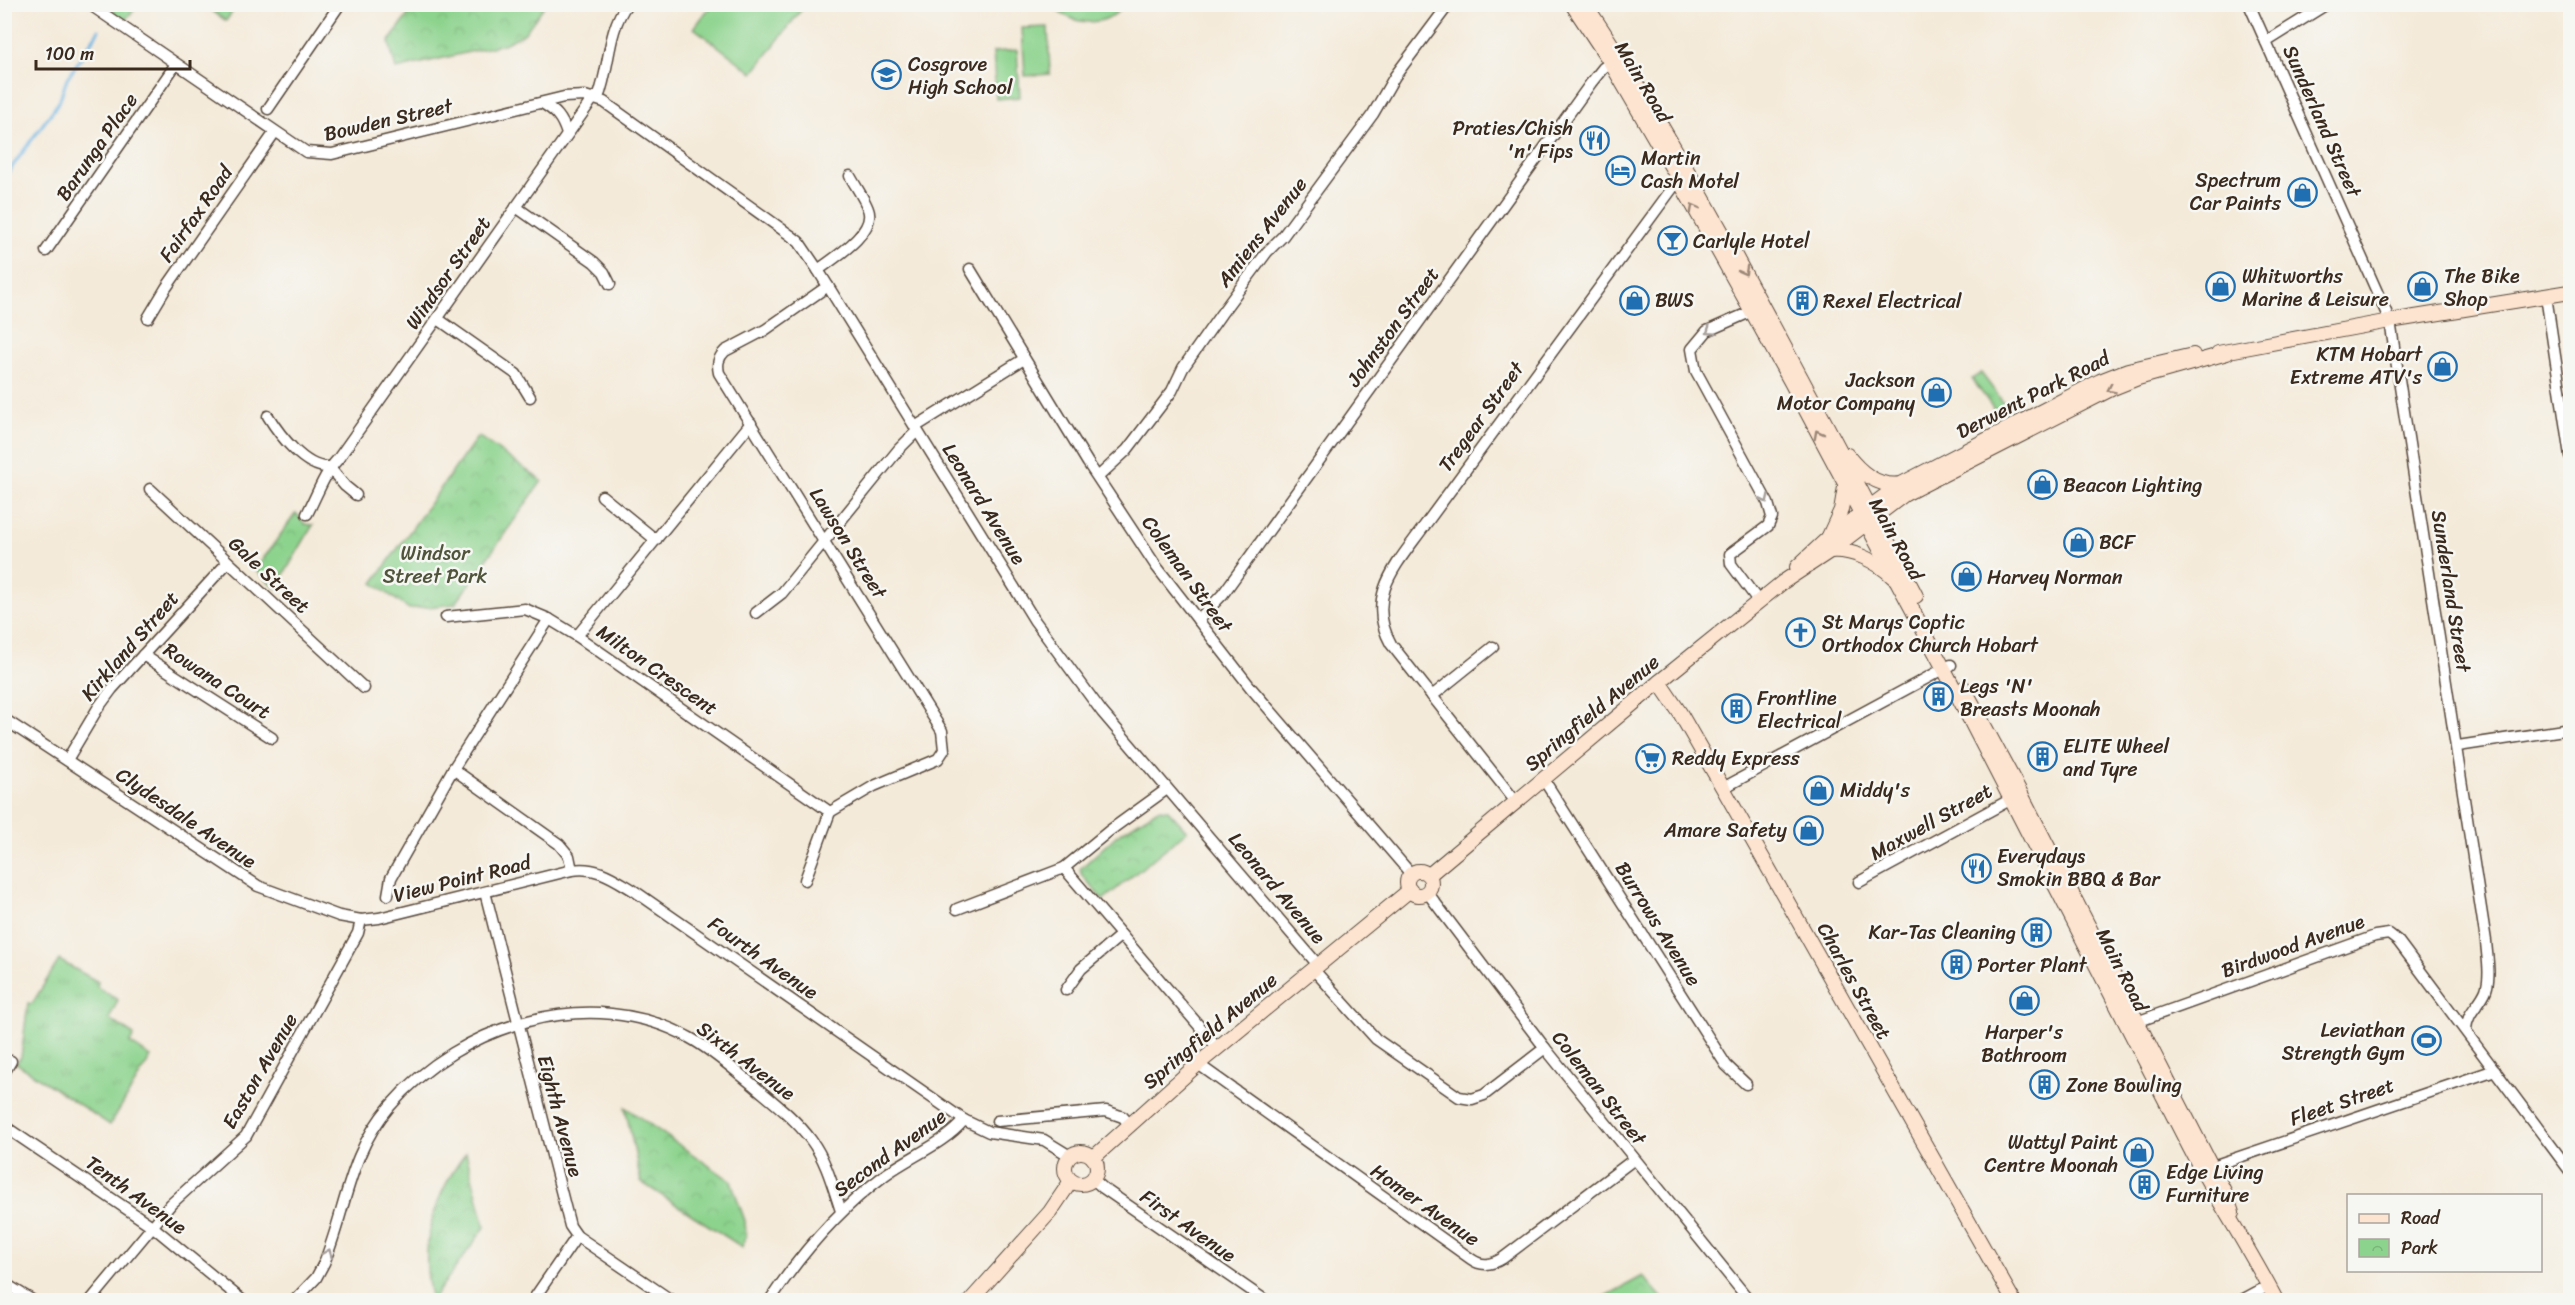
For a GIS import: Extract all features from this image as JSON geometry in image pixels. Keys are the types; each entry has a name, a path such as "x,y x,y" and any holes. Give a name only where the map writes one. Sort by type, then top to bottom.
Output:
{"street":[{"name":"Bowden Street","path":"89,4 306,152 327,154 575,96 596,98"},
{"path":"268,110 340,4"},
{"name":"Windsor Street","path":"307,514 329,467 338,459 567,134 596,98 604,80 616,21 627,4"},
{"name":"Amiens Avenue","path":"1099,476 1127,450 1172,391 1183,368 1221,314 1267,252 1283,236 1373,114 1395,76 1449,4"},
{"name":"Main Road","path":"1572,4 1615,60"},
{"name":"Main Road","path":"1585,4 1615,60 1685,177 1757,309 1845,486 1868,515 2133,1023 2206,1168 2215,1196 2238,1229 2276,1300"},
{"name":"Sunderland Street","path":"2249,4 2390,321 2458,746 2486,941 2489,980 2482,997 2469,1013 2466,1029"},
{"path":"2266,42 2327,4"},
{"name":"Johnston Street","path":"1198,621 1223,594 1591,83 1603,68 1615,60"},
{"name":"Barunga Place","path":"46,251 176,64"},
{"name":"Leonard Avenue","path":"596,98 799,242 1035,621 1067,666 1376,1039 1460,1097 1472,1100 1484,1095 1545,1048"},
{"path":"542,103 560,117 567,134"},
{"name":"Fairfax Road","path":"148,318 166,288 276,132"},
{"path":"818,270 847,249 868,226 869,210 850,176"},
{"name":"Tregear Street","path":"1516,802 1386,635 1380,605 1384,586 1432,515 1685,177"},
{"path":"516,207 594,262 604,272 610,284"},
{"name":"Coleman Street","path":"970,269 1146,552 1251,688 1411,874"},
{"name":"Lawson Street","path":"828,286 765,330 733,346 720,356 717,366 942,731 944,750 938,759 929,765 874,786 830,812"},
{"name":"Derwent Park Road","path":"1868,515 1901,484 2070,396 2123,372 2181,357 2227,352 2390,321 2571,292"},
{"path":"2546,296 2571,456"},
{"path":"1757,309 1707,331 1692,349 1692,356 1696,371 1768,503 1772,517 1763,530 1730,554 1731,564 1759,602"},
{"name":"Main Road","path":"1757,309 1827,426 1898,582 1948,667"},
{"path":"438,319 516,374 530,397"},
{"name":"Derwent Park Road","path":"1868,515 2113,388 2138,378 2227,352"},
{"path":"756,613 782,593 916,429 1024,359"},
{"path":"268,416 285,441 317,466 329,467 356,495"},
{"path":"576,636 751,423"},
{"path":"1827,426 1857,467 1885,485 1901,484"},
{"path":"1845,486 1841,510 1829,545 1869,560 1887,571 1898,582"},
{"name":"Gale Street","path":"150,489 364,688"},
{"path":"602,496 656,540"},
{"name":"Springfield Avenue","path":"1428,875 1659,682 1868,515"},
{"name":"Kirkland Street","path":"67,760 104,699 228,562"},
{"name":"Milton Crescent","path":"446,617 525,609 549,620 576,636 830,812"},
{"path":"388,895 391,878 453,769 549,620"},
{"path":"1432,696 1493,647"},
{"name":"Rowana Court","path":"143,655 272,738"},
{"path":"1723,788 1948,667"},
{"name":"Charles Street","path":"1659,682 1680,713 1723,788 2013,1300"},
{"name":"Clydesdale Avenue","path":"4,719 258,886 339,916 361,920"},
{"path":"2458,746 2571,729"},
{"path":"453,769 559,844 569,856 572,870"},
{"name":"Burrows Avenue","path":"1544,780 1726,1065 1746,1084"},
{"path":"957,909 1064,868 1109,831 1167,789"},
{"name":"Maxwell Street","path":"1859,882 2016,796"},
{"path":"805,880 830,812"},
{"name":"Fourth Avenue","path":"572,870 587,868 599,871 633,890 964,1120 989,1132 1044,1140 1070,1156"},
{"path":"1064,868 1218,1048"},
{"name":"View Point Road","path":"361,920 379,918 572,870"},
{"path":"1420,871 1428,875 1431,886 1427,892 1416,894 1410,890 1407,884 1411,874 1420,871"},
{"name":"Springfield Avenue","path":"1093,1158 1198,1064 1410,890"},
{"name":"Eighth Avenue","path":"485,892 569,1221 577,1236"},
{"name":"Coleman Street","path":"1427,892 1633,1160 1749,1300"},
{"name":"Easton Avenue","path":"91,1300 171,1204 240,1142 252,1127 358,933 361,920"},
{"name":"Birdwood Avenue","path":"2133,1023 2375,936 2389,934 2398,941 2466,1029"},
{"path":"1066,990 1081,969 1121,935"},
{"name":"Sixth Avenue","path":"296,1300 316,1278 324,1263 340,1218 351,1175 366,1141 390,1106 424,1074 466,1045 517,1023 561,1015 608,1013 651,1022 689,1038 730,1066 802,1129 819,1154 841,1211"},
{"path":"2466,1029 2571,1171"},
{"path":"4,1073 11,1061"},
{"name":"Homer Avenue","path":"1198,1064 1471,1260 1483,1265 1503,1258 1633,1160"},
{"name":"Fleet Street","path":"2206,1168 2495,1070"},
{"path":"997,1121 1106,1111 1123,1117 1129,1124"},
{"name":"Second Avenue","path":"770,1300 813,1241 841,1211 885,1176 951,1133 964,1120"},
{"name":"Tenth Avenue","path":"4,1126 152,1226 242,1300"},
{"path":"1084,1152 1093,1158 1097,1168 1093,1179 1080,1184 1071,1181 1065,1169 1070,1156 1084,1152"},
{"name":"First Avenue","path":"1093,1179 1265,1300"},
{"path":"971,1300 1050,1212 1071,1181"},
{"path":"532,1300 577,1236 671,1300"},
{"path":"4,1283 32,1300"},
{"path":"2242,1300 2268,1286"}],"green space":[{"path":"712,4 805,5 753,73 694,28"},
{"path":"118,5 139,5 124,21 112,13"},
{"path":"204,5 237,5 226,21"},
{"path":"415,5 545,5 524,34 504,44 396,69 389,42"},
{"path":"1053,5 1125,5 1109,18 1089,22 1070,18"},
{"path":"1048,27 1050,74 1025,76 1022,28"},
{"path":"1017,50 1020,97 996,99 993,52"},
{"path":"1981,373 2012,414 2001,419 1972,379"},
{"name":"Windsor Street Park","path":"478,436 542,481 455,604 409,609 373,583"},
{"path":"296,513 305,524 313,525 276,588 255,570"},
{"path":"1158,809 1168,810 1187,831 1103,900 1081,874 1080,869 1117,835"},
{"path":"59,960 98,982 97,987 118,1000 109,1019 134,1035 130,1043 151,1057 110,1125 16,1063 21,1057 28,1003 32,1004"},
{"path":"625,1107 731,1181 745,1221 746,1236 742,1247 641,1182"},
{"path":"466,1153 485,1227 432,1300 427,1261 431,1223 437,1204 454,1169"},
{"path":"1643,1276 1664,1300 1599,1300"}],"waterway":[{"path":"4,178 59,102 67,79 99,30"}],"place":[{"name":"Cosgrove High School","path":"887,75"},
{"name":"Praties/Chish 'n' Fips","path":"1594,140"},
{"name":"Martin Cash Motel","path":"1620,170"},
{"name":"Spectrum Car Paints","path":"2302,192"},
{"name":"Carlyle Hotel","path":"1672,241"},
{"name":"Whitworths Marine & Leisure","path":"2221,287"},
{"name":"The Bike Shop","path":"2423,287"},
{"name":"BWS","path":"1634,300"},
{"name":"Rexel Electrical","path":"1802,301"},
{"name":"KTM Hobart Extreme ATV's","path":"2443,366"},
{"name":"Jackson Motor Company","path":"1936,392"},
{"name":"Beacon Lighting","path":"2042,485"},
{"name":"BCF","path":"2078,542"},
{"name":"Harvey Norman","path":"1966,577"},
{"name":"St Marys Coptic Orthodox Church Hobart","path":"1801,633"},
{"name":"Legs 'N' Breasts Moonah","path":"1939,697"},
{"name":"Frontline Electrical","path":"1736,709"},
{"name":"ELITE Wheel and Tyre","path":"2042,757"},
{"name":"Reddy Express","path":"1651,758"},
{"name":"Middy's","path":"1819,790"},
{"name":"Amare Safety","path":"1808,830"},
{"name":"Everydays Smokin BBQ & Bar","path":"1976,868"},
{"name":"Kar-Tas Cleaning","path":"2037,932"},
{"name":"Porter Plant","path":"1956,965"},
{"name":"Harper's Bathroom","path":"2024,1001"},
{"name":"Leviathan Strength Gym","path":"2426,1041"},
{"name":"Zone Bowling","path":"2045,1085"},
{"name":"Wattyl Paint Centre Moonah","path":"2139,1153"},
{"name":"Edge Living Furniture","path":"2145,1184"}]}
